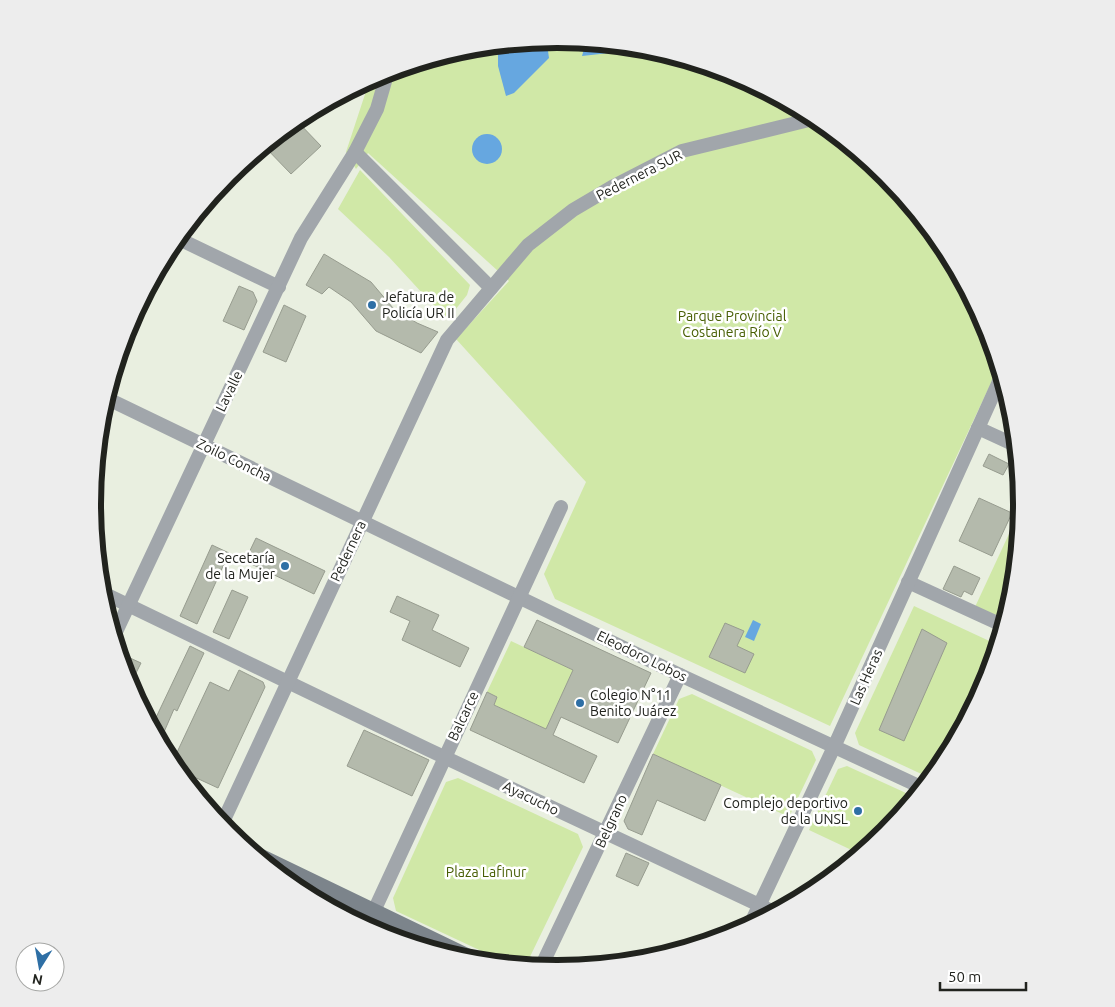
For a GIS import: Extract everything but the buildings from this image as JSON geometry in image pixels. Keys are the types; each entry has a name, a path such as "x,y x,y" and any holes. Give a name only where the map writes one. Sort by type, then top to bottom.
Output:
{"main road":[{"path":"282,867 446,946"}],"street":[{"name":"Lavalle","path":"119,627 301,238 355,152 377,108 385,81"},
{"name":"Pedernera SUR","path":"491,288 528,245 573,210 612,186 682,152 806,121"},
{"path":"355,152 491,288"},
{"path":"184,242 278,288"},
{"name":"Pedernera","path":"226,816 447,340 491,288"},
{"name":"Las Heras","path":"756,914 834,748 998,385"},
{"name":"Zoilo Concha","path":"113,401 362,523"},
{"path":"978,428 1010,443"},
{"name":"Balcarce","path":"370,919 518,596 561,507"},
{"name":"Eleodoro Lobos","path":"362,523 834,748 916,785"},
{"path":"908,582 998,623"},
{"name":"Ayacucho","path":"111,596 605,834 766,908"},
{"name":"Belgrano","path":"545,960 680,675"}],"green space":[{"name":"Parque Provincial Costanera Río V","path":"528,48 587,48 617,51 676,63 732,82 759,95 811,124 835,142 880,181 900,203 937,250 952,276 979,329 995,375 830,726 555,599 544,574 586,482 456,339 509,281 368,153 356,169 346,152 366,90 383,82 439,63 498,51"},
{"path":"360,170 470,285 467,295 447,320 389,257 338,209"},
{"path":"1013,525 1010,563 999,618 975,607"},
{"path":"914,606 992,642 979,678 966,705 937,757 924,775 859,745 855,733"},
{"path":"511,641 573,670 546,729 494,705 497,697 487,692"},
{"path":"692,694 812,751 816,760 789,817 653,754 679,699"},
{"name":"Complejo deportivo de la UNSL","path":"847,766 906,793 902,801 880,826 853,850 809,830 838,769"},
{"name":"Plaza Lafinur","path":"458,778 578,834 583,847 529,959 489,954 396,911 393,898 446,782"}],"water":[{"path":"546,48 548,51 549,58 514,93 506,96 498,66 498,51"},
{"path":"584,48 635,54 631,56 609,53 582,56"},
{"path":"487,134 493,135 501,143 501,155 493,163 487,164 481,163 473,155 472,149 473,143 481,135"},
{"path":"753,620 761,624 754,641 745,637"}],"place":[{"name":"Jefatura de Policía UR II","path":"372,305"},
{"name":"Secetaría de la Mujer","path":"285,566"},
{"name":"Colegio N°11 Benito Juárez","path":"580,703"},
{"name":"Complejo deportivo de la UNSL","path":"858,811"}]}
